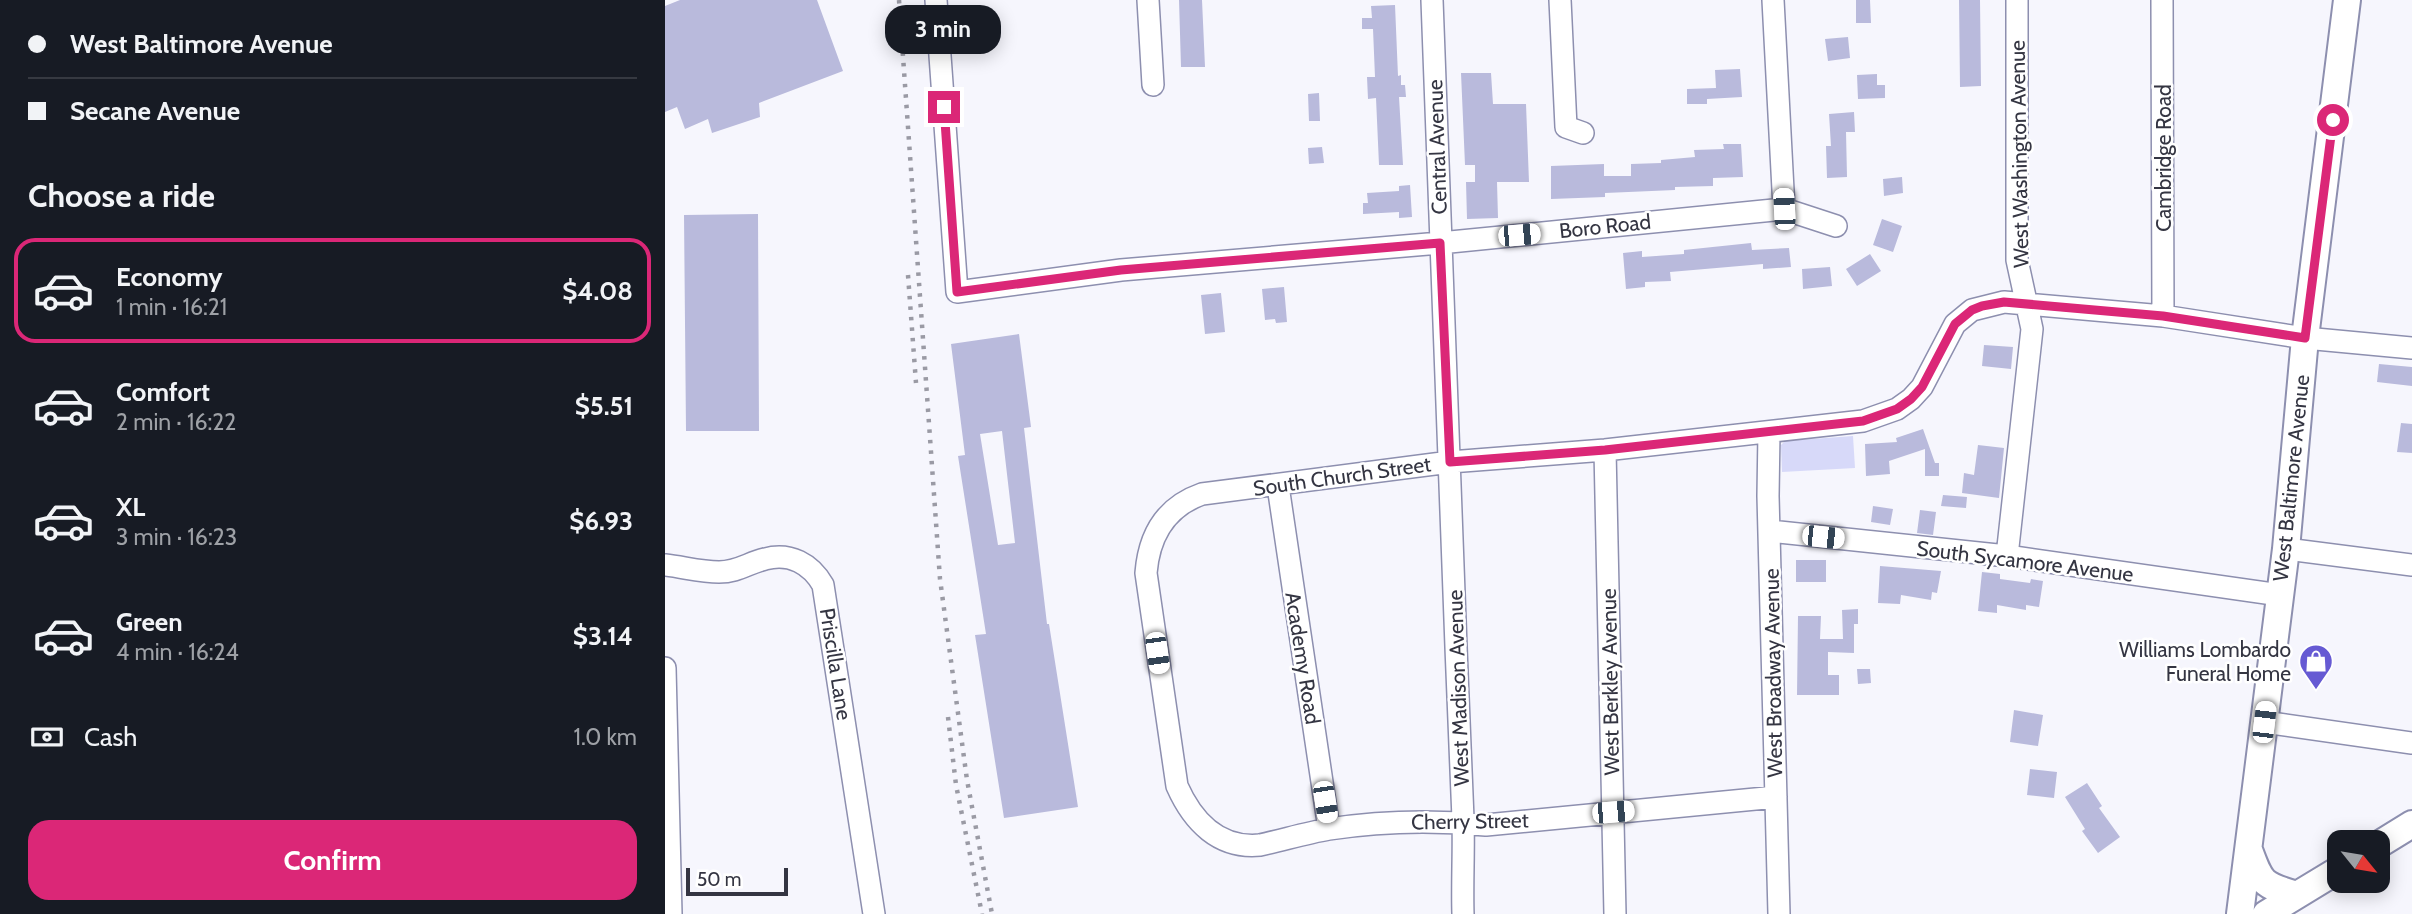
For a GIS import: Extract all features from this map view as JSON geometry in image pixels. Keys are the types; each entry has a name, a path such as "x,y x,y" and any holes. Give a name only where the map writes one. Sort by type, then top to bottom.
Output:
{"main road":[{"name":"West Baltimore Avenue","path":"2240,914 2286,549 2305,338 2347,0"},
{"path":"2391,837 2412,824"},
{"path":"2248,847 2259,878 2273,888 2297,895"},
{"path":"2266,914 2327,877"}],"street":[{"name":"Boro Road","path":"936,0 957,292 1121,270 1440,243 1784,209 1836,226"},
{"path":"1149,0 1153,85"},
{"name":"Central Avenue","path":"1432,0 1450,462"},
{"path":"1560,0 1566,127 1583,133"},
{"path":"1773,0 1784,209"},
{"name":"West Washington Avenue","path":"2007,556 2032,329 2017,260 2017,0"},
{"name":"Cambridge Road","path":"2162,0 2163,316"},
{"name":"South Church Street","path":"1248,846 1234,844 1213,835 1200,824 1183,800 1177,786 1146,573 1151,543 1165,518 1188,499 1202,494 1450,462 1605,450 1863,421 1897,409 1911,399 1922,387 1955,324 1982,306 2004,302 2163,316 2305,338 2412,348"},
{"name":"West Broadway Avenue","path":"1769,432 1779,914"},
{"name":"West Berkley Avenue","path":"1605,450 1615,914"},
{"name":"West Madison Avenue","path":"1450,462 1463,823 1462,914"},
{"name":"Academy Road","path":"1279,486 1329,829"},
{"name":"South Sycamore Avenue","path":"1770,531 2007,556 2280,595"},
{"path":"2286,549 2412,565"},
{"name":"Priscilla Lane","path":"665,565 720,572 744,569 765,559 787,556 809,566 817,574 823,586 874,914"},
{"path":"665,668 671,914"},
{"path":"2264,722 2412,743"},
{"name":"Cherry Street","path":"1248,846 1329,829 1439,820 1486,825 1776,797"}],"shaded area":[{"path":"1853,436 1855,468 1782,472 1781,445 1785,441"}],"building":[{"path":"680,0 817,0 843,71 759,103 760,117 712,133 708,119 685,129 677,107 665,112 665,6"},
{"path":"1179,0 1202,0 1205,67 1181,67"},
{"path":"1856,0 1870,0 1871,23 1856,23"},
{"path":"1959,0 1980,0 1981,86 1960,87"},
{"path":"1395,5 1398,76 1401,75 1401,85 1405,85 1406,97 1399,97 1403,165 1379,165 1376,98 1368,99 1367,77 1375,77 1373,29 1362,29 1362,18 1372,18 1371,6"},
{"path":"1848,37 1850,58 1828,61 1825,39"},
{"path":"1740,69 1742,97 1707,99 1707,104 1687,104 1687,89 1716,88 1715,70"},
{"path":"1461,73 1491,73 1493,104 1526,104 1529,182 1497,182 1498,218 1467,219 1466,182 1475,182 1475,165 1465,165"},
{"path":"1877,74 1877,85 1885,85 1885,98 1858,99 1857,75"},
{"path":"1319,93 1320,121 1309,121 1308,94"},
{"path":"1854,112 1855,132 1846,132 1847,177 1827,178 1826,146 1831,146 1829,114"},
{"path":"1723,144 1741,144 1743,177 1713,178 1713,186 1605,193 1605,197 1551,199 1551,166 1604,164 1604,176 1631,176 1631,164 1661,163 1661,160 1695,157 1694,150 1724,149"},
{"path":"1322,147 1324,163 1309,164 1308,148"},
{"path":"1902,177 1903,193 1884,196 1883,179"},
{"path":"1410,185 1412,217 1399,218 1399,212 1363,214 1363,203 1368,203 1367,193 1399,191 1399,186"},
{"path":"758,214 759,431 686,431 684,215"},
{"path":"1882,219 1902,226 1893,252 1873,245"},
{"path":"1751,243 1752,250 1789,248 1791,267 1763,269 1763,264 1670,272 1671,281 1645,282 1645,287 1626,289 1623,253 1642,251 1642,257 1684,254 1684,250"},
{"path":"1870,254 1881,271 1857,286 1846,269"},
{"path":"1830,267 1832,286 1803,289 1802,269"},
{"path":"1284,287 1287,322 1265,320 1262,289"},
{"path":"1221,293 1225,332 1205,334 1201,295"},
{"path":"1019,334 1031,427 1024,428 1047,624 1078,807 1004,818 975,635 986,634 958,456 965,455 951,344","holes":["1002,431 1015,543 998,545 980,434"]},
{"path":"1984,345 2013,347 2011,369 1982,366"},
{"path":"2379,364 2412,367 2412,386 2377,382"},
{"path":"2401,423 2412,424 2412,453 2397,452"},
{"path":"1923,429 1935,463 1939,463 1939,476 1925,476 1925,449 1889,461 1890,474 1866,476 1865,444 1897,442 1896,438"},
{"path":"1978,445 2004,448 1999,498 1962,493 1964,473 1974,475"},
{"path":"1943,495 1967,497 1966,508 1941,506"},
{"path":"1873,506 1893,509 1890,525 1871,522"},
{"path":"1920,510 1936,512 1933,535 1917,533"},
{"path":"1796,560 1826,560 1826,582 1796,582"},
{"path":"1880,566 1941,571 1937,593 1932,592 1931,600 1901,595 1900,604 1878,603"},
{"path":"1982,572 2000,574 2000,579 2030,583 2031,579 2043,581 2039,607 2026,605 2026,610 1997,605 1997,613 1978,611"},
{"path":"1858,609 1858,624 1854,624 1854,653 1828,652 1828,675 1839,675 1839,695 1797,695 1798,616 1821,616 1820,639 1843,639 1842,610"},
{"path":"1857,669 1870,669 1871,683 1858,684"},
{"path":"2014,710 2043,715 2038,746 2010,742"},
{"path":"2030,769 2057,772 2054,798 2027,795"},
{"path":"2087,783 2102,806 2099,808 2120,837 2098,853 2082,831 2085,829 2065,797"}],"railway":[{"path":"899,0 940,579 967,780 992,914"},
{"path":"908,275 916,383"},
{"path":"948,717 956,785 982,914"}],"place":[{"name":"Williams Lombardo Funeral Home","path":"2316,691"}],"route":[{"path":"944,107 957,292 1121,270 1440,243 1450,462 1605,450 1863,421 1881,416 1897,409 1922,387 1955,324 1972,310 2004,302 2163,316 2305,338 2333,120"}]}
